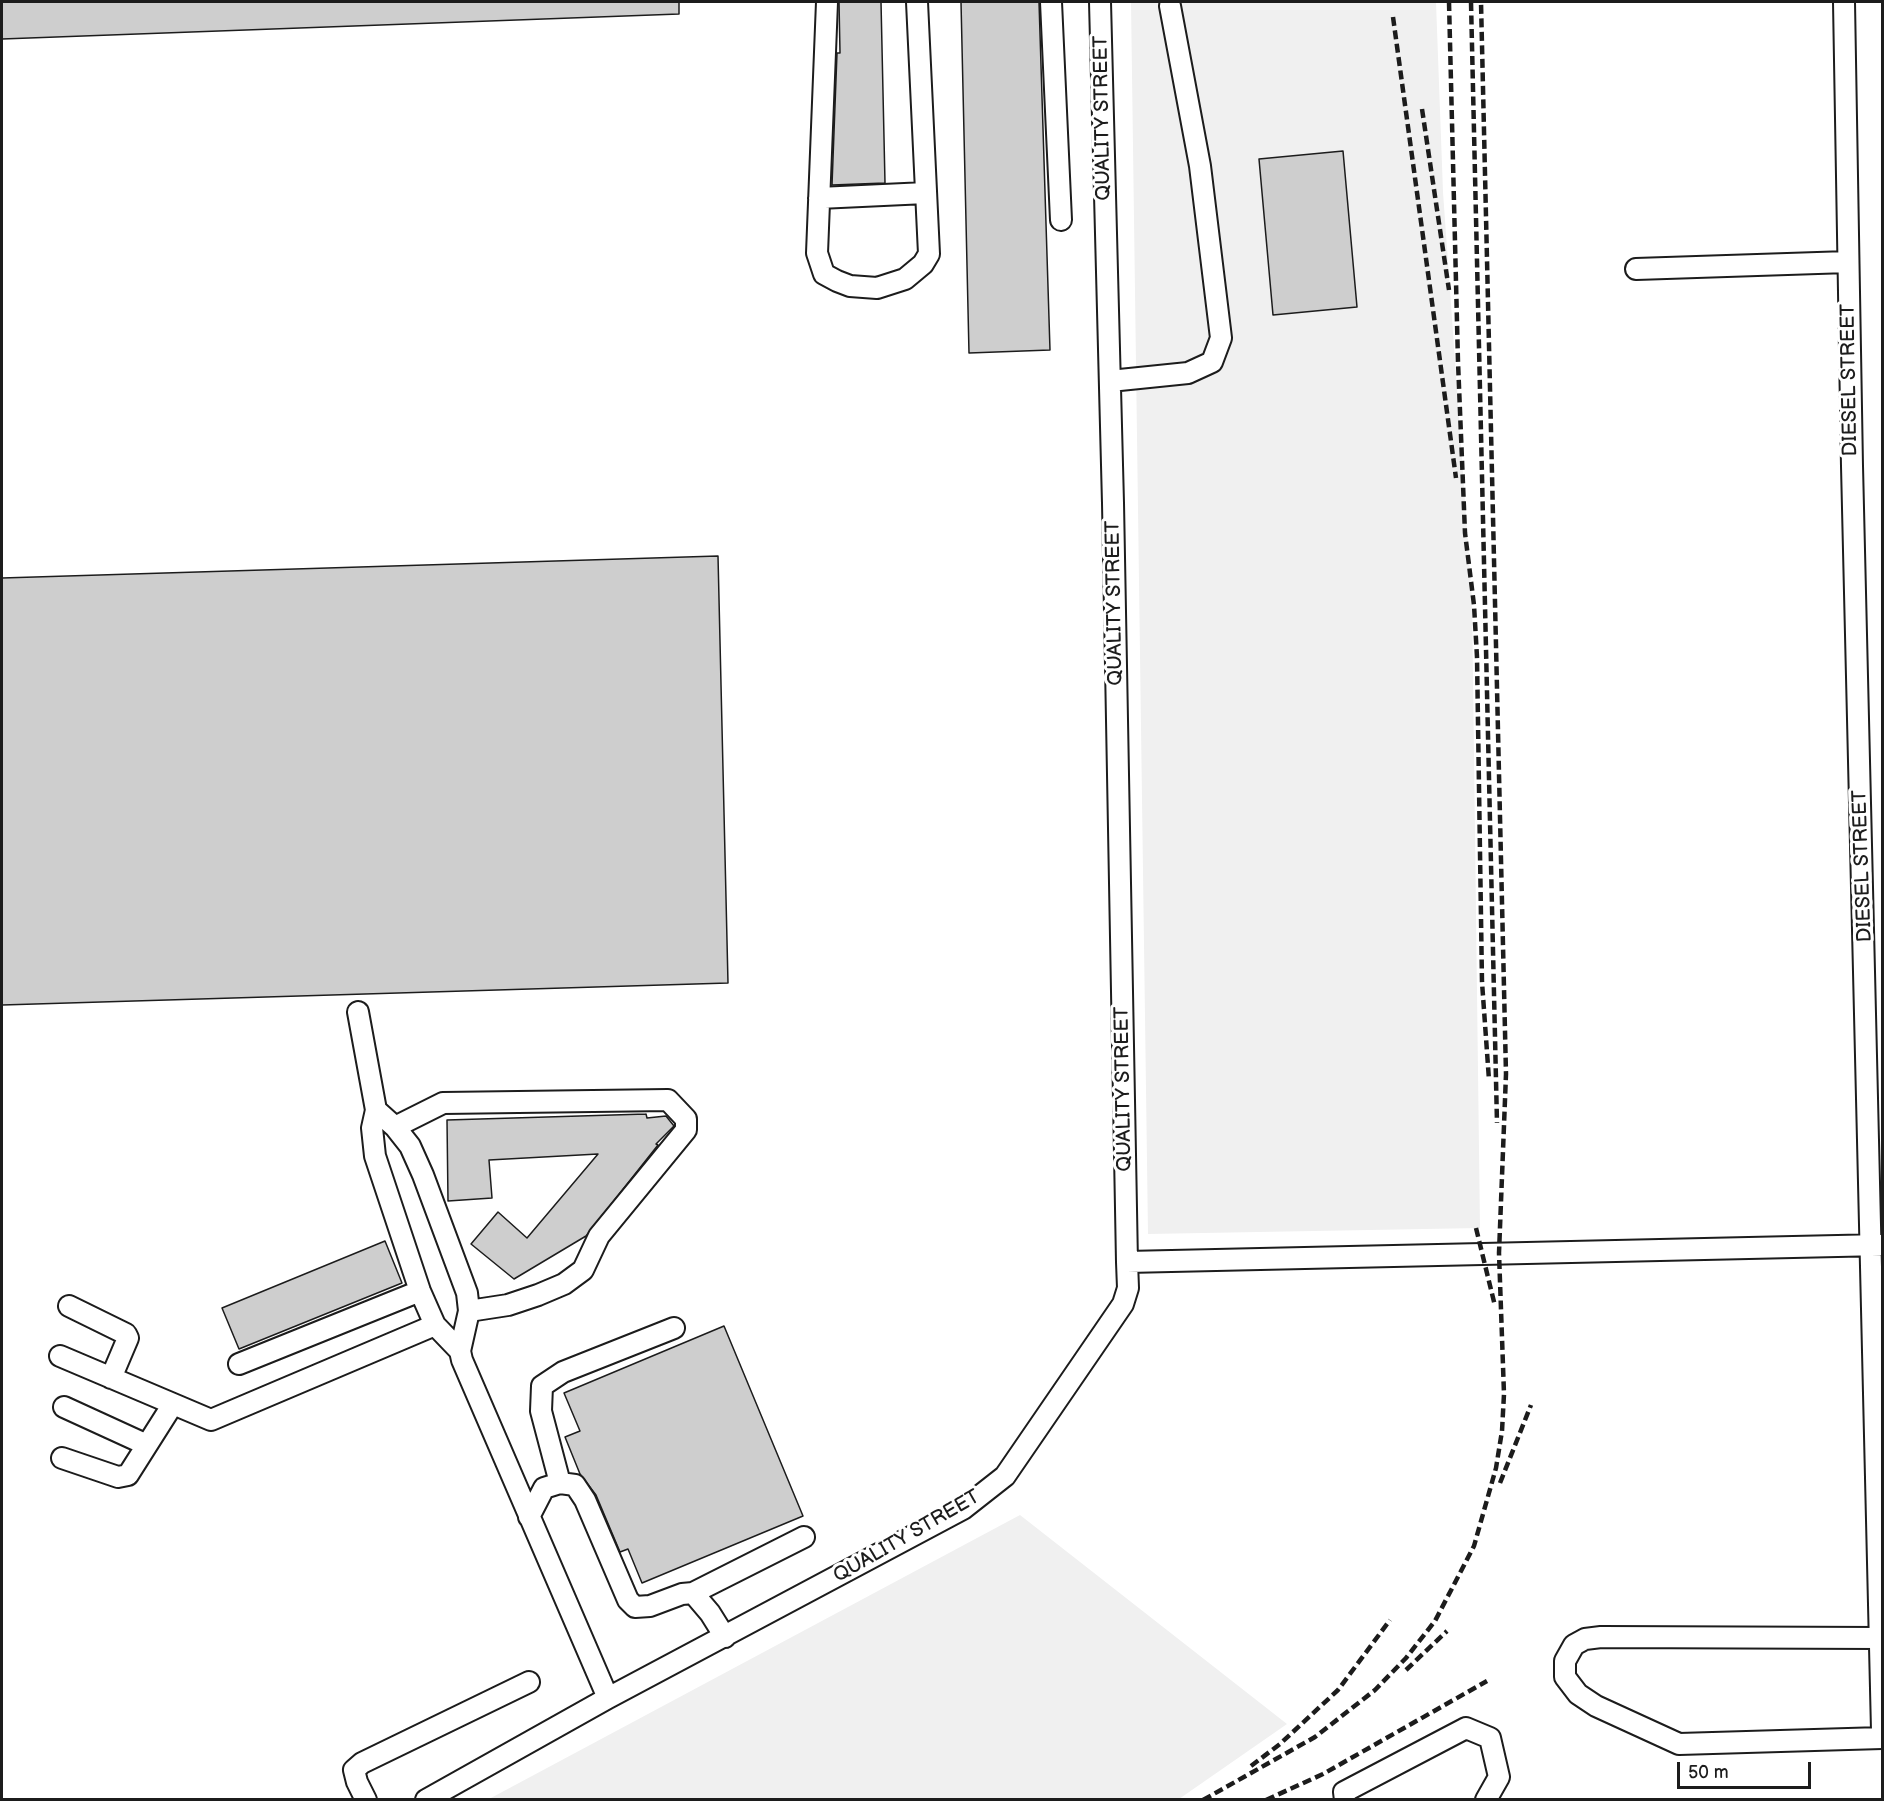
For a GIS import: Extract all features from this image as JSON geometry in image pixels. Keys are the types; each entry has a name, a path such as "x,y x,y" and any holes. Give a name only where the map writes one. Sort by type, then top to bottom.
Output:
{"street":[{"path":"827,2 816,246 824,273 850,286 877,288 905,279 923,264 928,254 917,2"},
{"path":"1051,2 1061,220"},
{"name":"QUALITY STREET","path":"426,1800 608,1698 963,1509 1005,1476 1118,1313 1128,1288 1100,2"},
{"name":"DIESEL STREET","path":"1844,2 1848,262 1876,1245 1882,1730"},
{"path":"1110,381 1188,373 1212,362 1221,338 1200,166 1170,6"},
{"path":"819,198 926,193"},
{"path":"1636,269 1848,262"},
{"path":"358,1012 376,1110 372,1128 375,1156 420,1291 435,1324 460,1351 608,1698"},
{"path":"395,1127 443,1103 668,1100 686,1119 686,1130 598,1236 583,1270 564,1284 538,1295 508,1305 469,1311"},
{"path":"376,1110 395,1127 410,1146 467,1293 469,1311 460,1351"},
{"path":"1128,1262 1876,1245"},
{"path":"239,1364 420,1291"},
{"path":"69,1306 126,1334 128,1338 111,1378"},
{"path":"60,1356 211,1420 435,1324"},
{"path":"560,1483 541,1411 542,1386 563,1372 674,1328"},
{"path":"62,1458 118,1478 128,1475 172,1404"},
{"path":"64,1407 147,1445"},
{"path":"529,1517 544,1488 560,1483 575,1485 585,1500 628,1600 635,1607 650,1606 682,1594 693,1593 804,1537"},
{"path":"693,1593 725,1637"},
{"path":"1880,1638 1601,1637 1585,1639 1574,1645 1565,1661 1565,1677 1578,1694 1596,1706 1679,1744 1882,1738"},
{"path":"366,1800 354,1770 362,1763 529,1682"},
{"path":"1345,1800 1344,1792 1466,1728 1490,1738 1499,1777 1486,1800"}],"shaded area":[{"path":"1131,2 1436,2 1443,192 1472,599 1480,1228 1148,1234"},
{"path":"1020,1515 1287,1724 1179,1799 489,1799"}],"building":[{"path":"2,2 679,2 679,14 2,39"},
{"path":"839,2 881,2 885,183 832,185 837,53 840,53"},
{"path":"961,2 1039,2 1050,350 969,353"},
{"path":"1343,151 1357,307 1273,315 1259,159"},
{"path":"718,556 728,983 2,1005 2,578"},
{"path":"646,1114 647,1118 666,1116 674,1126 656,1144 658,1145 586,1236 514,1279 471,1244 498,1212 527,1238 598,1154 489,1160 492,1198 448,1201 447,1120"},
{"path":"385,1241 402,1283 239,1349 222,1308"},
{"path":"724,1326 803,1516 642,1583 628,1549 620,1552 596,1495 580,1474 565,1437 580,1431 564,1393"}],"railway":[{"path":"1449,2 1458,362 1465,533 1474,605 1477,657 1482,982 1489,1080"},
{"path":"1471,2 1497,1123"},
{"path":"1203,1800 1315,1737 1375,1690 1406,1658 1435,1621 1474,1546 1496,1468 1502,1431 1504,1394 1499,1253 1506,1074 1481,2"},
{"path":"1393,17 1456,478"},
{"path":"1422,109 1449,290"},
{"path":"1476,1228 1495,1306"},
{"path":"1500,1483 1531,1405"},
{"path":"1251,1766 1280,1744 1338,1690 1390,1620"},
{"path":"1406,1670 1447,1631"},
{"path":"1266,1800 1323,1774 1487,1681"}]}
